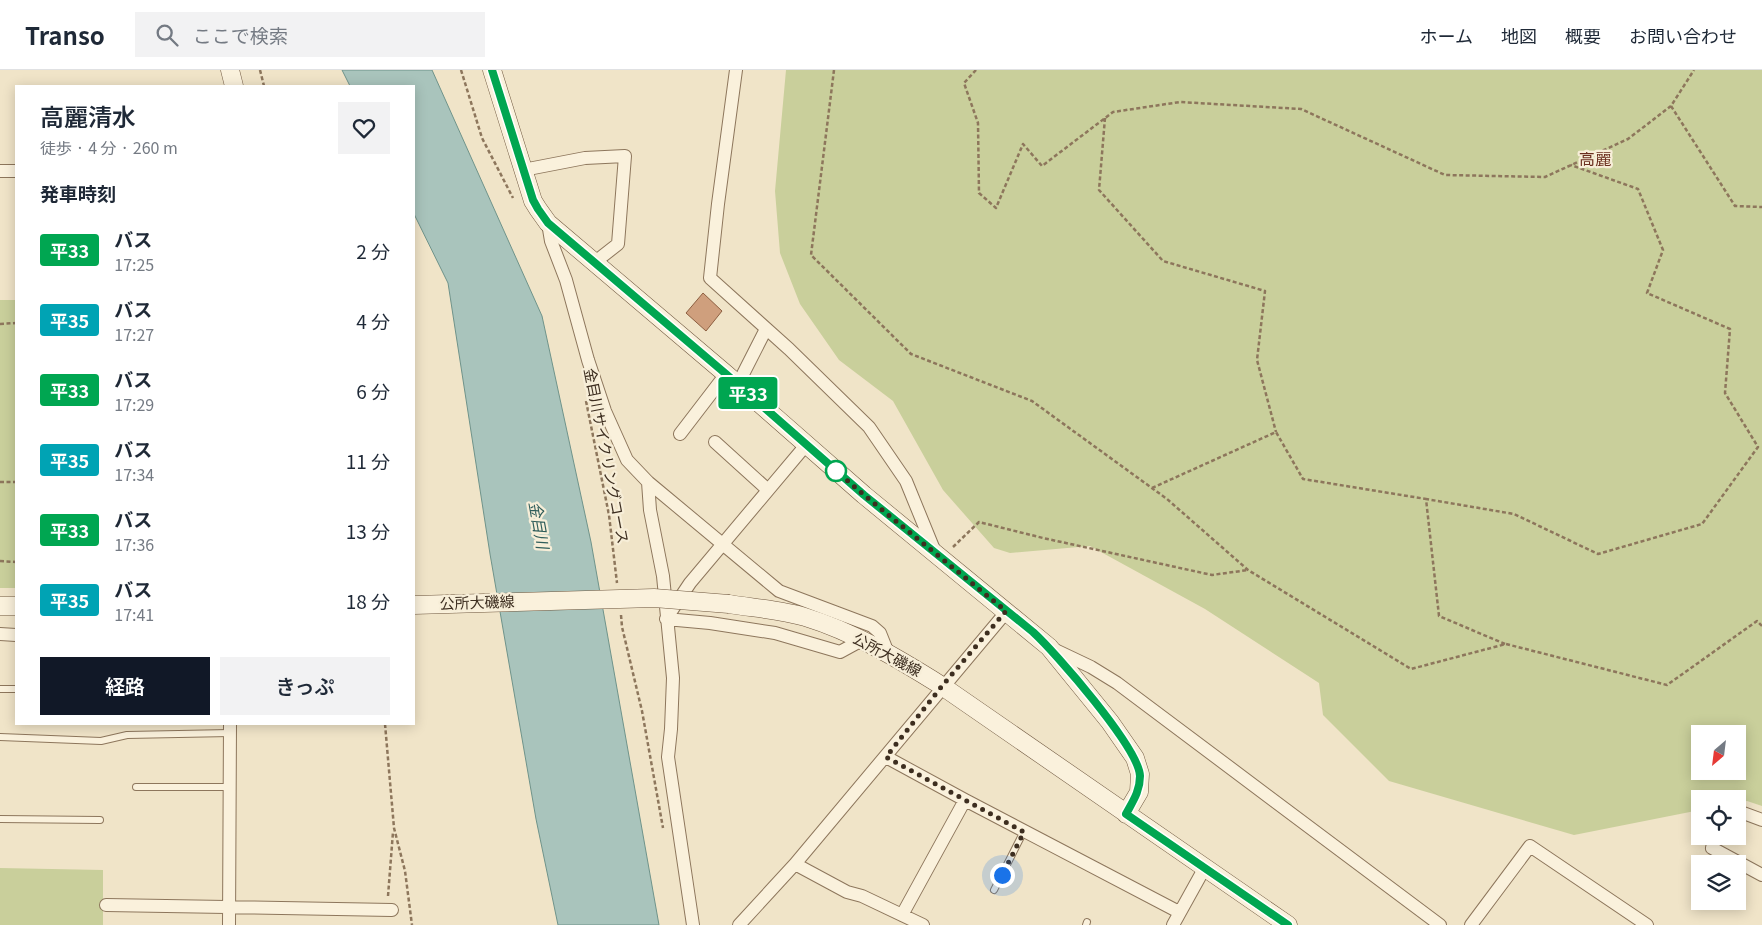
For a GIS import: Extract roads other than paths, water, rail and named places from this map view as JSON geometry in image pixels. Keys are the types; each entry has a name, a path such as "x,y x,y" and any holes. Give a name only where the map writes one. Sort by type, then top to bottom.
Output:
{"street":[{"path":"230,70 234,85"},
{"path":"492,70 533,200 548,223 732,379 864,495 1049,647 1110,722 1135,758 1140,774 1139,792 1126,814"},
{"path":"736,70 710,278 869,427 906,481 938,556"},
{"path":"523,170 585,158 625,156 618,244 595,262"},
{"path":"0,170 15,171"},
{"path":"548,223 551,242 566,280 588,360 605,412 627,460 648,482 779,591 872,626 880,633 888,653"},
{"path":"680,434 732,379 766,329"},
{"path":"715,442 768,490"},
{"path":"666,619 690,582 806,445"},
{"path":"648,482 650,510 663,576 673,678 668,757 693,925"},
{"name":"公所大磯線","path":"415,605 654,598 729,604 804,617 862,640 888,653 942,686 1288,925"},
{"path":"0,606 15,606"},
{"path":"739,925 795,864 886,757 942,686 1006,611"},
{"path":"666,619 775,633 840,652 862,640"},
{"path":"0,634 15,635"},
{"path":"1049,647 1092,667 1116,683 1440,925"},
{"path":"229,925 230,728"},
{"path":"886,757 1024,832 1180,912"},
{"path":"795,864 847,892 862,896 911,921 965,800"},
{"path":"1746,814 1762,820"},
{"path":"1713,845 1712,848 1762,876"},
{"path":"1471,925 1530,846 1647,925"},
{"path":"1173,925 1204,868"},
{"path":"106,905 390,910"}],"lane":[{"path":"0,689 15,689"},
{"path":"0,737 100,741 127,735 230,728"},
{"path":"136,787 230,787"},
{"path":"0,819 100,820"},
{"path":"994,890 1024,832"}],"water":[{"name":"金目川","path":"342,70 432,70 542,316 591,542 659,925 558,925 536,819 490,554 448,283 415,216 415,85 350,85"}],"district":[{"name":"高麗","path":"1595,159"}]}
